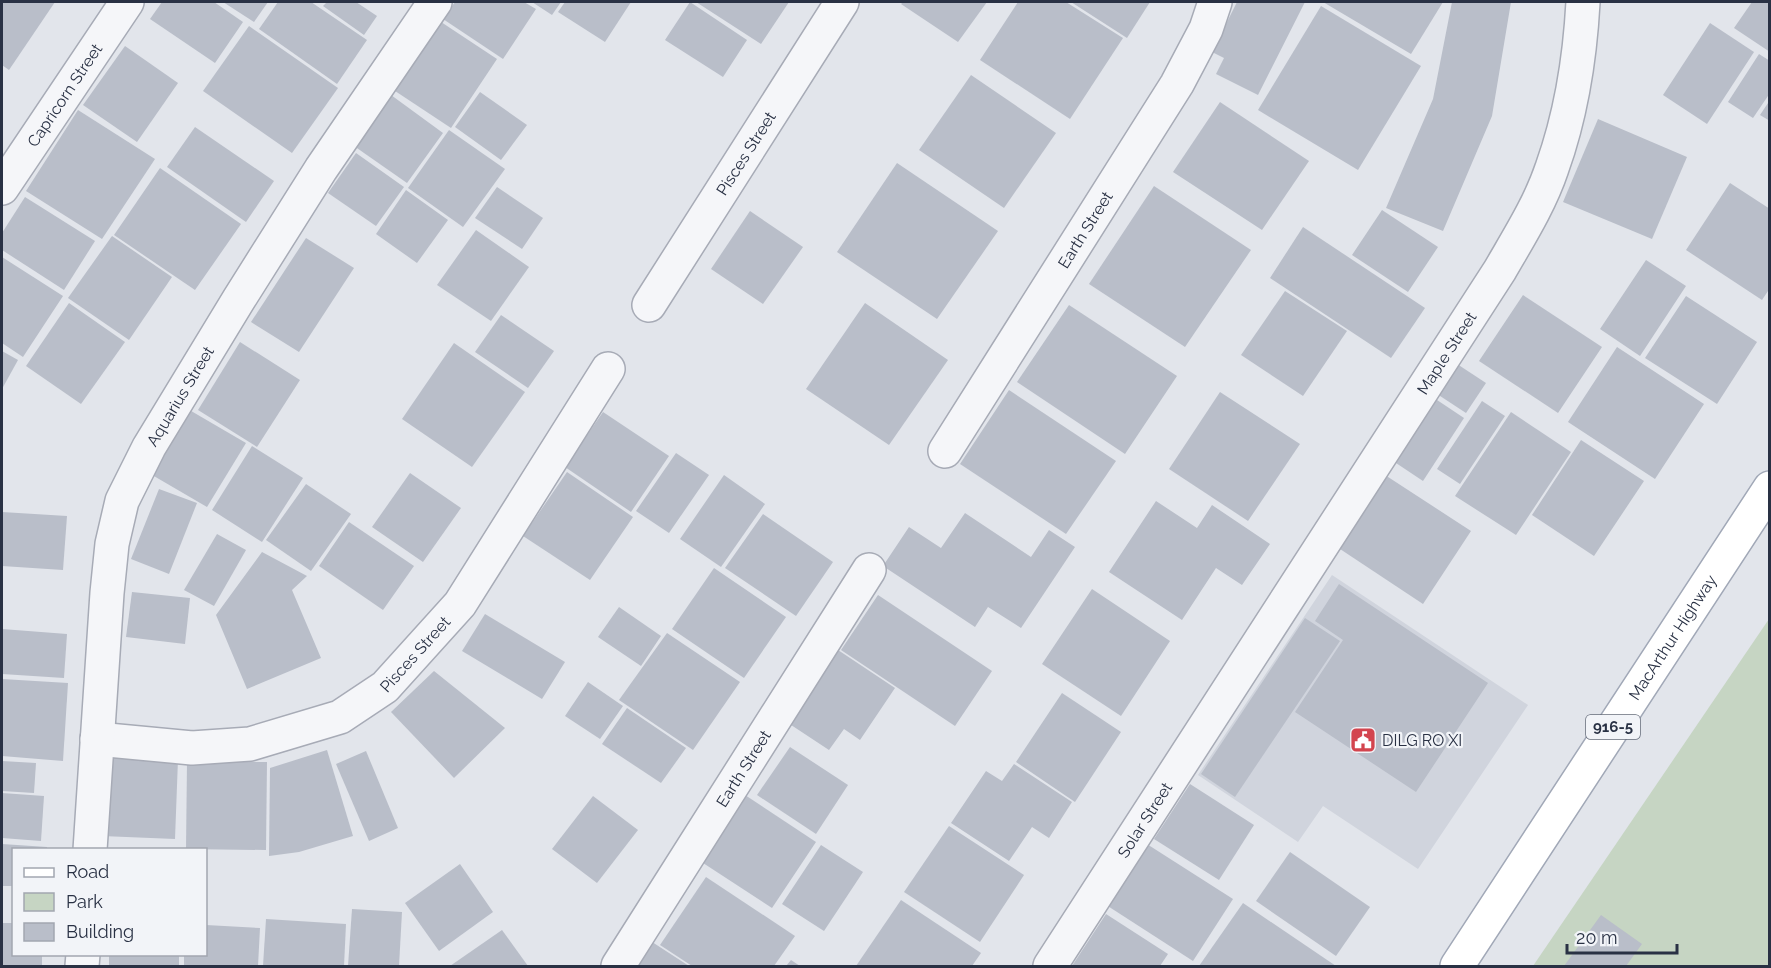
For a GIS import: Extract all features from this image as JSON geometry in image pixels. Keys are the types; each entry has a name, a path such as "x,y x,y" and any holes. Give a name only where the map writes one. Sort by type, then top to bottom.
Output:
{"main road":[{"name":"MacArthur Highway","path":"1457,966 1770,488"}],"street":[{"name":"Capricorn Street","path":"2,188 128,2"},
{"name":"Aquarius Street","path":"90,848 112,544 122,501 149,447 239,299 321,169 435,2"},
{"name":"Pisces Street","path":"648,305 842,2"},
{"name":"Earth Street","path":"945,451 1177,84 1206,29 1215,2"},
{"name":"Maple Street","path":"1239,674 1500,270 1528,222 1552,169 1570,106 1582,32 1583,2"},
{"name":"Pisces Street","path":"98,739 192,748 250,744 340,717 385,687 460,604 608,369"},
{"name":"Earth Street","path":"618,966 869,570"},
{"name":"Solar Street","path":"1050,966 1239,674"}],"shaded area":[{"name":"DILG RO XI","path":"1332,575 1528,705 1418,869 1323,806 1298,842 1198,775"}],"green space":[{"path":"1769,619 1769,966 1533,966"}],"building":[{"path":"2,2 55,2 9,70 2,65"},
{"path":"162,2 214,2 243,22 215,63 150,19"},
{"path":"223,2 268,2 254,22"},
{"path":"278,2 311,2 367,40 337,84 259,29"},
{"path":"327,2 356,2 377,16 364,35 323,6"},
{"path":"455,2 524,2 536,9 503,59 443,19"},
{"path":"532,2 561,2 552,15"},
{"path":"565,2 631,2 605,42 558,12"},
{"path":"690,2 747,40 723,77 665,40"},
{"path":"696,2 789,2 761,44"},
{"path":"903,2 987,2 958,42 901,4"},
{"path":"1018,2 1066,2 1123,38 1070,119 980,60"},
{"path":"1071,2 1150,2 1127,38"},
{"path":"1237,2 1305,2 1258,95 1216,74 1224,58 1212,52"},
{"path":"1323,2 1443,2 1411,54"},
{"path":"1452,2 1511,2 1492,116 1443,231 1386,208 1433,99"},
{"path":"1752,2 1770,2 1770,52 1734,28"},
{"path":"1321,6 1421,66 1358,170 1258,110"},
{"path":"432,16 497,59 451,128 386,85"},
{"path":"1710,23 1754,52 1707,124 1663,95"},
{"path":"249,26 338,88 292,153 203,91"},
{"path":"125,46 178,83 137,142 83,105"},
{"path":"1759,54 1770,61 1770,93 1753,118 1728,102"},
{"path":"971,75 1056,133 1004,208 919,150"},
{"path":"480,92 527,125 501,160 455,127"},
{"path":"391,95 443,133 407,183 354,146"},
{"path":"1770,100 1770,121 1760,115"},
{"path":"1220,102 1309,161 1262,230 1173,172"},
{"path":"78,110 155,159 102,239 26,191"},
{"path":"1598,119 1687,157 1652,239 1563,202"},
{"path":"195,127 274,181 246,222 167,167"},
{"path":"449,130 505,169 463,227 408,188"},
{"path":"356,153 404,187 376,226 328,193"},
{"path":"897,163 998,231 937,319 837,252"},
{"path":"160,168 241,224 195,290 114,235"},
{"path":"1730,183 1770,209 1770,288 1762,300 1686,250"},
{"path":"1154,186 1251,250 1185,347 1089,284"},
{"path":"497,187 543,218 522,249 475,218"},
{"path":"406,190 448,220 417,263 376,234"},
{"path":"25,197 95,241 64,290 2,250 2,233"},
{"path":"1382,210 1438,247 1408,292 1352,255"},
{"path":"750,211 803,247 763,304 711,269"},
{"path":"1303,227 1425,308 1391,358 1270,278"},
{"path":"476,230 529,267 491,321 437,285"},
{"path":"112,236 172,277 129,340 68,298"},
{"path":"306,238 354,268 299,352 251,322"},
{"path":"2,257 63,296 23,357 2,343"},
{"path":"1646,260 1686,286 1640,356 1600,329"},
{"path":"1285,291 1347,331 1303,396 1241,355"},
{"path":"1523,295 1602,347 1558,413 1479,361"},
{"path":"1686,296 1757,342 1717,404 1645,358"},
{"path":"69,303 125,342 81,404 26,366"},
{"path":"865,303 948,360 889,445 806,389"},
{"path":"1069,305 1177,376 1125,454 1017,382"},
{"path":"501,315 554,351 528,388 475,352"},
{"path":"240,342 300,380 257,447 198,410"},
{"path":"454,343 525,392 472,467 402,419"},
{"path":"1617,347 1704,404 1655,479 1568,422"},
{"path":"2,351 18,360 2,389"},
{"path":"1454,362 1486,383 1466,413 1434,392"},
{"path":"1009,390 1116,461 1066,534 960,464"},
{"path":"1220,392 1300,444 1248,521 1169,469"},
{"path":"1431,396 1464,418 1423,481 1390,459"},
{"path":"1482,401 1505,416 1460,484 1437,469"},
{"path":"186,408 246,443 207,507 147,472"},
{"path":"603,412 669,456 631,512 565,467"},
{"path":"1511,412 1571,452 1516,535 1455,496"},
{"path":"1581,440 1644,481 1594,556 1532,515"},
{"path":"252,446 303,478 262,542 212,510"},
{"path":"676,453 709,475 669,533 636,511"},
{"path":"567,472 633,517 590,580 523,536"},
{"path":"410,473 461,508 423,562 372,527"},
{"path":"724,475 765,504 721,567 680,539"},
{"path":"1385,475 1471,531 1423,604 1337,547"},
{"path":"306,484 351,514 311,571 266,540"},
{"path":"159,489 197,503 169,574 131,559"},
{"path":"1156,501 1197,528 1212,505 1270,544 1242,585 1216,568 1182,620 1109,572"},
{"path":"2,512 67,516 63,570 2,566"},
{"path":"965,513 1031,557 1049,530 1075,547 1021,628 988,607 975,627 883,566 909,527 941,548"},
{"path":"763,514 833,562 796,616 725,568"},
{"path":"349,522 414,566 383,610 319,566"},
{"path":"217,534 246,550 214,606 184,590"},
{"path":"262,552 307,576 292,590 321,658 247,689 216,615"},
{"path":"714,568 786,617 744,678 672,629"},
{"path":"1339,584 1488,683 1416,792 1295,712 1343,640 1315,621"},
{"path":"1092,589 1170,641 1121,716 1042,664"},
{"path":"132,592 190,598 185,644 126,637"},
{"path":"878,595 992,671 955,726 841,650"},
{"path":"619,607 661,636 641,666 598,637"},
{"path":"485,614 565,662 542,699 462,651"},
{"path":"1305,618 1340,641 1235,797 1201,774"},
{"path":"2,629 67,634 64,678 2,674"},
{"path":"667,633 740,682 693,750 619,700"},
{"path":"832,646 895,688 860,740 844,729 829,750 782,719"},
{"path":"434,671 505,728 454,778 391,712"},
{"path":"2,679 68,683 63,761 2,756"},
{"path":"588,682 623,706 600,739 565,716"},
{"path":"1062,693 1121,732 1075,802 1016,762"},
{"path":"627,708 686,748 661,783 602,744"},
{"path":"790,747 848,785 816,834 757,795"},
{"path":"327,750 353,836 299,852 269,856 270,768"},
{"path":"366,751 398,828 369,841 336,764"},
{"path":"105,756 178,759 175,839 102,836"},
{"path":"2,761 36,763 34,793 2,791"},
{"path":"187,762 267,762 266,850 186,848"},
{"path":"1014,764 1072,802 1049,838 1032,827 1009,861 951,823 986,771 1002,781"},
{"path":"1190,784 1254,825 1219,880 1154,839"},
{"path":"2,793 44,796 41,841 2,838"},
{"path":"745,795 816,842 772,908 700,861"},
{"path":"593,796 638,830 597,883 552,849"},
{"path":"949,826 1024,875 980,942 904,892"},
{"path":"1139,839 1233,899 1193,961 1100,901"},
{"path":"2,844 47,847 12,848 12,886 2,886"},
{"path":"821,845 863,872 824,931 782,904"},
{"path":"1290,852 1370,907 1336,956 1256,901"},
{"path":"460,864 493,912 439,951 405,903"},
{"path":"706,877 795,936 774,966 692,966 660,945"},
{"path":"901,900 981,953 972,966 856,966"},
{"path":"1243,903 1336,966 1199,966"},
{"path":"352,909 402,912 399,966 348,966"},
{"path":"1106,914 1168,954 1160,966 1072,966"},
{"path":"1601,915 1642,944 1626,966 1564,966"},
{"path":"266,919 346,924 344,966 263,966"},
{"path":"2,923 12,923 12,956 42,956 42,966 2,966"},
{"path":"207,925 260,928 258,966 184,966 184,956 207,956"},
{"path":"502,930 528,966 450,966"},
{"path":"646,938 689,966 626,966"},
{"path":"109,956 179,956 179,966 109,966"},
{"path":"791,960 800,966 786,966"}],"place":[{"name":"DILG RO XI","path":"1363,740"}]}
